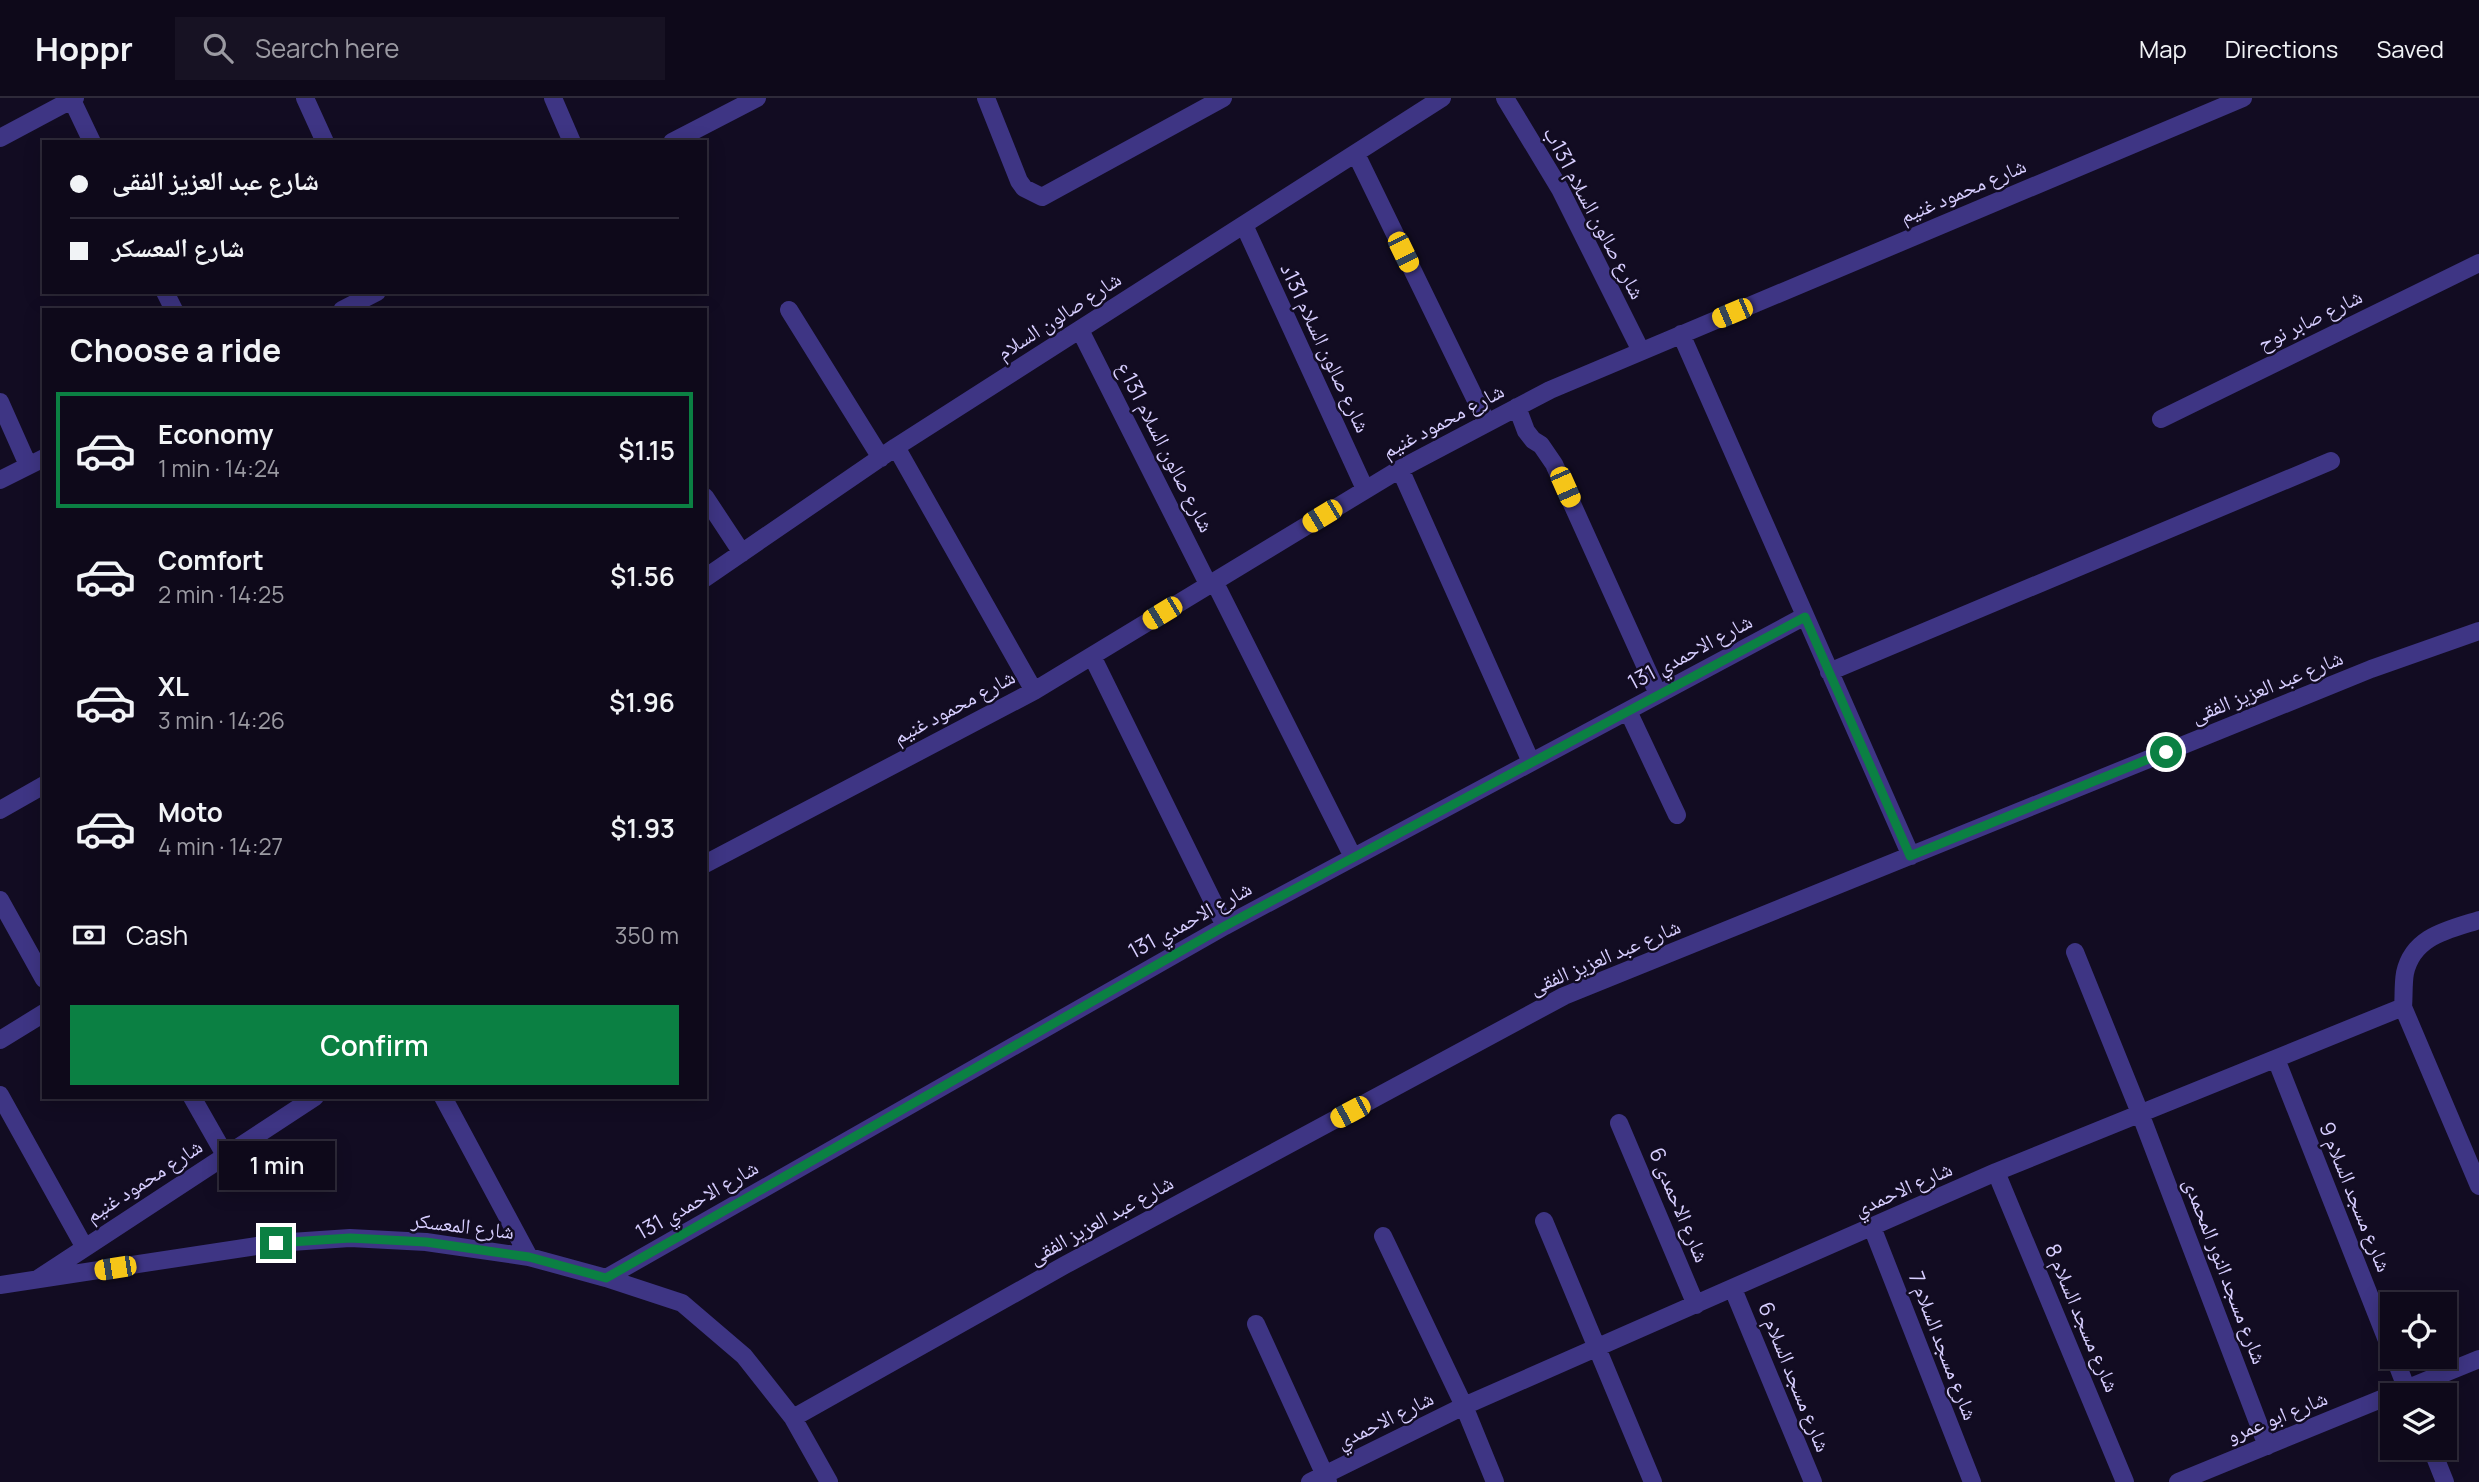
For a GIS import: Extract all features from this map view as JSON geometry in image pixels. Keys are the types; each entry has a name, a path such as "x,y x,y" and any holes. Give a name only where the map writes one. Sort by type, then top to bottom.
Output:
{"street":[{"path":"305,98 324,140"},
{"path":"552,98 571,140"},
{"path":"676,140 757,98"},
{"path":"986,98 1019,181 1024,188 1042,197 1223,98"},
{"name":"شارع صالون السلام","path":"707,577 896,447 1442,98"},
{"name":"شارع صالون السلام 131ب","path":"1504,98 1560,189 1641,351"},
{"name":"شارع محمود غنيم","path":"707,863 1034,691 1365,489 1550,390 2243,98"},
{"path":"0,138 73,99 91,140"},
{"path":"1356,154 1487,424"},
{"name":"شارع صالون السلام 131د","path":"1244,225 1365,489"},
{"name":"شارع صابر نوح","path":"2161,419 2479,263"},
{"path":"346,308 373,294"},
{"path":"789,310 881,458"},
{"name":"شارع صالون السلام 131ع","path":"1080,330 1353,858"},
{"path":"1681,334 1910,856"},
{"path":"0,402 36,462 0,480"},
{"path":"1517,407 1526,431 1541,445 1554,464 1658,694"},
{"path":"896,447 1034,691"},
{"path":"1829,672 2331,461"},
{"path":"1400,469 1531,762"},
{"path":"707,500 742,553"},
{"name":"شارع الاحمدي 131","path":"606,1278 1225,926 1805,617"},
{"name":"شارع عبد العزيز الفقى","path":"793,1418 1065,1265 1564,996 2371,669 2479,631"},
{"path":"1092,656 1225,926"},
{"path":"1628,711 1677,815"},
{"path":"0,810 42,786"},
{"path":"0,900 42,975"},
{"path":"2479,920 2424,941 2411,955 2405,974 2403,1007 2479,1186"},
{"name":"شارع مسجد النور المحمدى","path":"2075,952 2140,1113 2267,1446"},
{"name":"شارع الاحمدي","path":"1321,1480 1464,1406 1996,1172 2403,1007"},
{"path":"0,1040 42,1014"},
{"name":"شارع مسجد السلام 9","path":"2276,1059 2380,1322"},
{"path":"0,1095 85,1248"},
{"path":"193,1099 225,1155"},
{"name":"شارع محمود غنيم","path":"34,1281 311,1099"},
{"path":"444,1099 529,1257"},
{"name":"شارع الاحمدى 6","path":"1619,1123 1696,1305"},
{"name":"شارع مسجد السلام 8","path":"1996,1172 2125,1482"},
{"path":"1544,1221 1653,1482"},
{"name":"شارع مسجد السلام 7","path":"1872,1227 1972,1482"},
{"path":"1383,1236 1464,1406 1495,1482"},
{"name":"شارع المعسكر","path":"0,1285 276,1243 350,1238 426,1242 529,1257 682,1303 744,1356 793,1418 830,1482"},
{"name":"شارع مسجد السلام 6","path":"1733,1289 1813,1482"},
{"path":"1256,1324 1321,1480"},
{"name":"شارع ابو عمرو","path":"2427,1383 2479,1359"},
{"name":"شارع ابو عمرو","path":"2178,1482 2380,1403"},
{"path":"2436,1460 2445,1482"}],"route":[{"path":"276,1243 350,1238 426,1242 529,1257 606,1278 1225,926 1805,617 1910,856 2166,752"}]}
